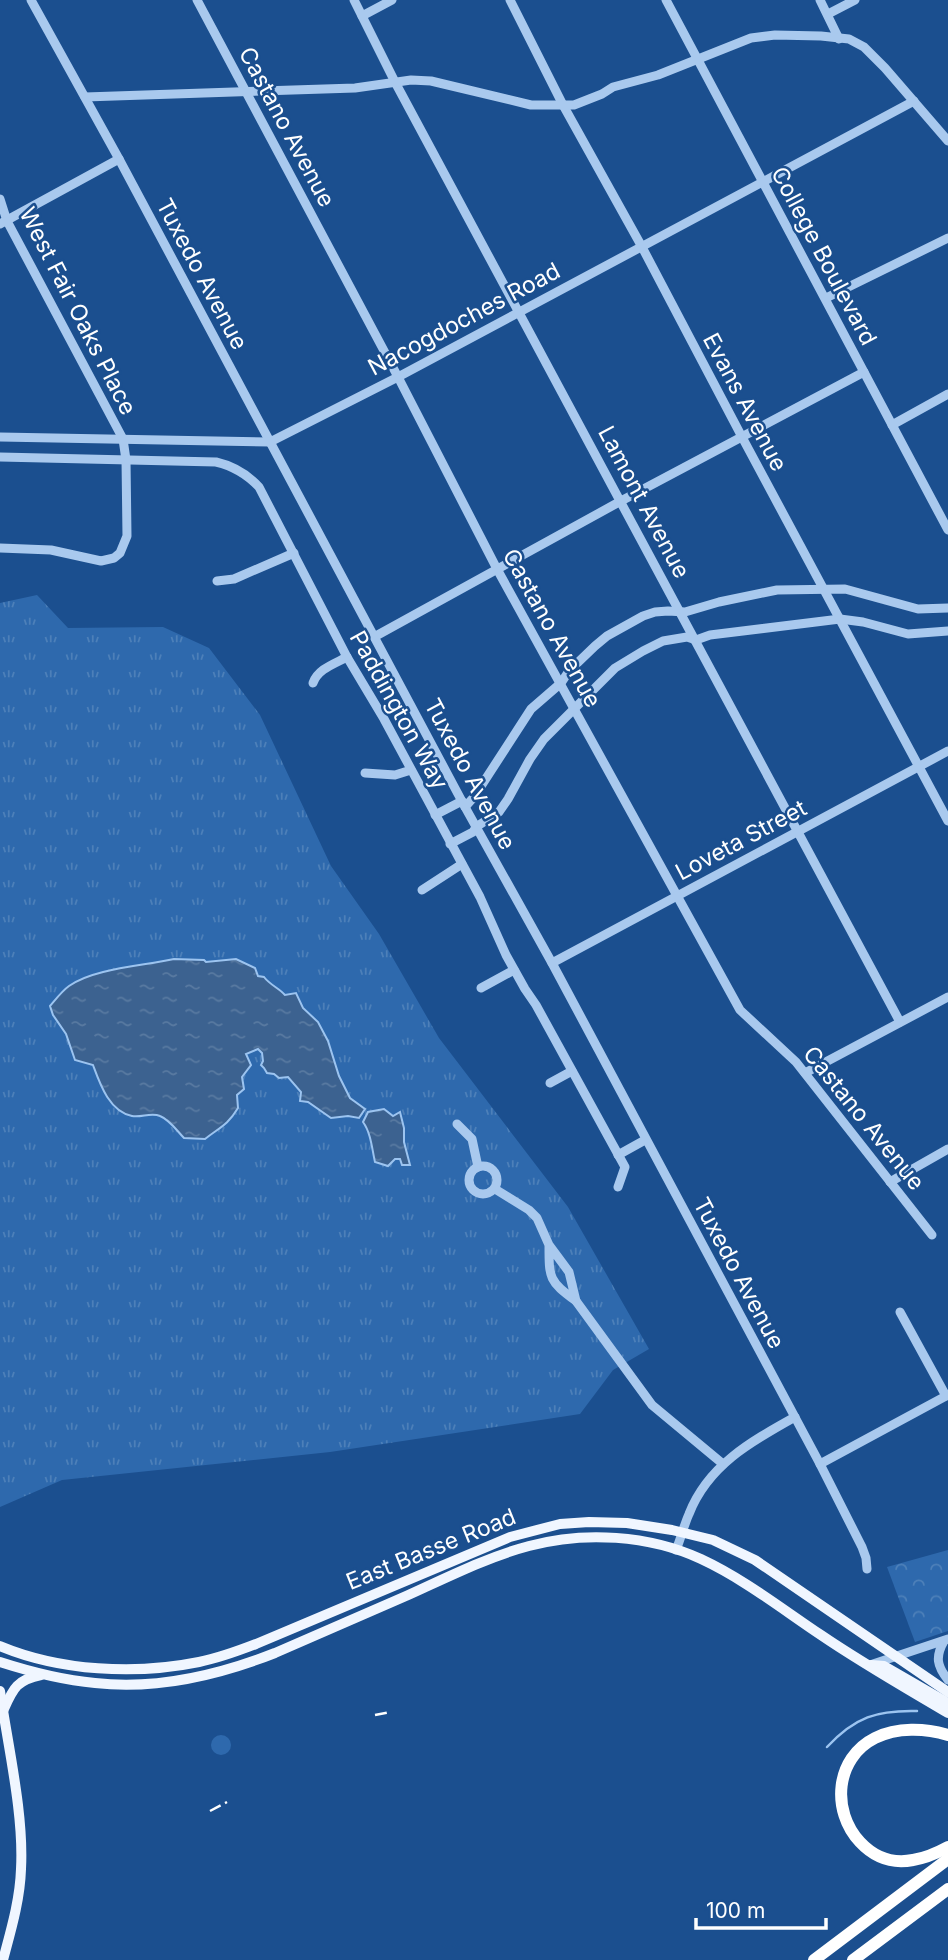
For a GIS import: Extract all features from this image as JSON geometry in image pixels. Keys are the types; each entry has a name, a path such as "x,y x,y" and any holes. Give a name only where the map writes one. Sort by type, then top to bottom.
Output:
{"highway":[{"path":"948,1735 907,1730 889,1733 863,1745 845,1770 840,1798 843,1816 853,1835 881,1858 911,1861 948,1847"},
{"path":"814,1960 948,1859"},
{"path":"853,1960 948,1889"}],"main road":[{"name":"East Basse Road","path":"2,1647 21,1654 80,1666 120,1669 199,1662 256,1644 476,1550 535,1529 589,1522 627,1523 713,1540 755,1560 948,1692"},
{"name":"East Basse Road","path":"0,1661 43,1674 98,1684 167,1681 219,1672 275,1653 481,1563 530,1546 580,1538 628,1539 677,1550 698,1558 737,1578 868,1665"},
{"path":"476,1550 481,1563"},
{"path":"0,1661 2,1647"},
{"path":"868,1665 884,1666 948,1703"},
{"path":"868,1665 948,1713"},
{"path":"3,1711 17,1685 28,1677 43,1674"},
{"path":"0,1691 21,1844 18,1901 3,1960"}],"street":[{"name":"Tuxedo Avenue","path":"31,0 795,1417 862,1547 867,1569"},
{"name":"Castano Avenue","path":"197,0 497,569 740,1010 796,1062 932,1235"},
{"name":"Lamont Avenue","path":"354,0 395,82 900,1022"},
{"path":"362,16 392,0"},
{"name":"Evans Avenue","path":"510,0 563,105 642,247 948,821"},
{"name":"College Boulevard","path":"666,0 948,530"},
{"path":"820,0 839,38"},
{"path":"828,14 855,0"},
{"path":"85,97 355,88 411,80 431,81 531,105 574,105 613,87 658,75 751,38 775,35 821,36 849,39 864,47 948,141"},
{"name":"Nacogdoches Road","path":"0,437 270,442 398,377 914,101"},
{"path":"3,222 119,159"},
{"name":"West Fair Oaks Place","path":"0,200 3,222 123,439 126,460 127,536 120,553 114,558 101,561 51,550 0,548"},
{"path":"825,298 948,238"},
{"path":"374,637 621,500 864,372"},
{"path":"892,425 948,394"},
{"name":"Paddington Way","path":"0,457 216,462 232,467 259,487 347,657 384,719 480,897 514,970 625,1167 618,1187"},
{"path":"217,581 234,579 293,553"},
{"path":"435,815 474,797 531,709 561,683 569,671 595,646 632,621 654,612 691,611 719,602 777,590 824,589 845,589 918,609 948,608"},
{"path":"450,844 473,832 476,827 499,812 544,739 615,668 663,641 687,637 696,640 710,635 840,619 908,634 948,631"},
{"path":"313,683 320,671 347,657"},
{"name":"Loveta Street","path":"552,963 948,751"},
{"path":"365,773 395,775 411,770"},
{"path":"422,890 461,864"},
{"path":"481,988 514,970"},
{"path":"805,1073 948,998"},
{"path":"551,1083 572,1071"},
{"path":"457,1124 472,1139 478,1167"},
{"path":"618,1155 646,1140"},
{"path":"891,1182 948,1149"},
{"path":"486,1166 494,1171 498,1180 495,1189 483,1195 474,1192 470,1175 478,1167 486,1166"},
{"path":"495,1189 537,1218 549,1245 569,1272 576,1301"},
{"path":"549,1245 549,1272 557,1287 576,1301 652,1405 723,1464"},
{"path":"820,1464 947,1395 900,1312"},
{"path":"677,1550 696,1498 723,1464 741,1448 795,1417"},
{"path":"868,1665 946,1640"},
{"path":"946,1640 938,1650 937,1657 948,1680"}],"green space":[{"path":"37,595 68,628 163,627 209,648 260,715 331,866 379,934 439,1038 568,1207 649,1349 613,1370 580,1414 330,1452 62,1480 0,1507 0,603"},
{"path":"948,1550 948,1631 915,1642 887,1567"},
{"path":"221,1735 228,1738 231,1745 228,1752 221,1755 214,1752 211,1745 214,1738"}],"water":[{"path":"174,959 206,962 236,959 255,968 258,976 264,977 285,995 296,993 303,1008 318,1022 328,1041 339,1076 350,1098 365,1109 359,1118 331,1118 308,1102 300,1101 301,1092 288,1077 279,1078 267,1073 261,1065 262,1053 258,1049 246,1054 251,1065 242,1077 244,1089 237,1095 238,1108 227,1123 205,1139 184,1138 160,1116 132,1116 117,1109 106,1096 93,1065 75,1060 66,1034 50,1006 69,986 92,975"},
{"path":"384,1109 393,1116 400,1112 410,1165 402,1165 400,1159 395,1159 388,1166 375,1162 370,1136 363,1122 368,1112"}],"waterway":[{"path":"827,1747 847,1729 868,1717 890,1712 917,1711"}],"railway":[{"path":"375,1715 391,1712"},
{"path":"210,1811 227,1802"}]}
